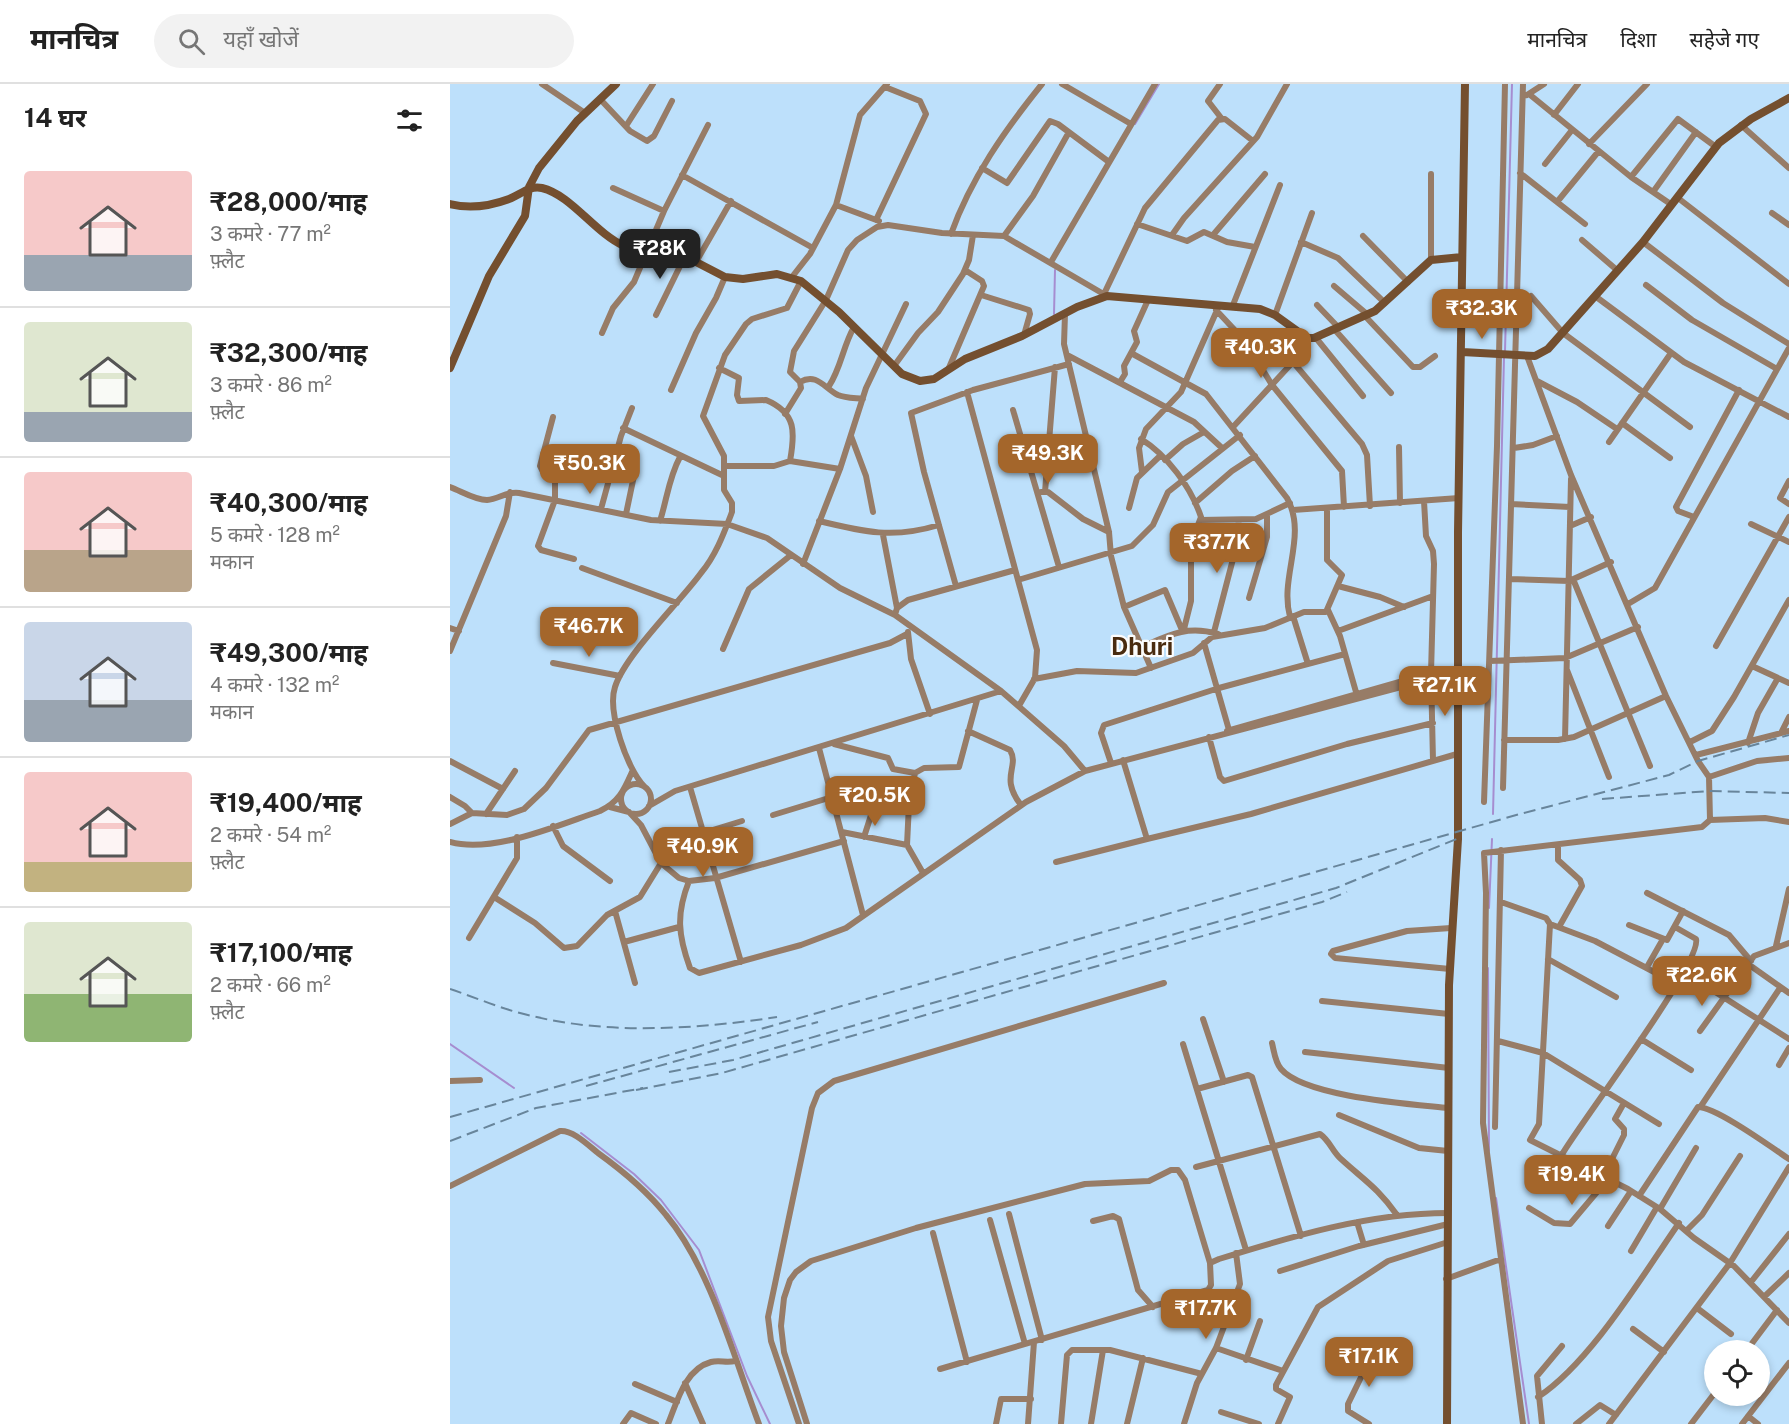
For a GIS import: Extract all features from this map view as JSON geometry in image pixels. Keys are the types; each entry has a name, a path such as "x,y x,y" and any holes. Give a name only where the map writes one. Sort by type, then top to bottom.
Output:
{"street":[{"path":"542,84 585,113"},
{"path":"450,204 476,206 517,196 529,187 545,160 585,113 616,84"},
{"path":"626,126 653,84"},
{"path":"951,234 981,168 1042,84"},
{"path":"1062,84 1131,124"},
{"path":"1051,262 1155,84"},
{"path":"1220,84 1208,101 1222,119 1253,141"},
{"path":"1172,235 1253,141 1287,84"},
{"path":"1447,1424 1449,1014 1451,928 1458,838 1459,498 1465,84"},
{"path":"1503,788 1504,661 1514,448 1505,354 1505,84"},
{"path":"1484,802 1505,354 1526,95 1523,84"},
{"path":"1526,95 1544,84"},
{"path":"1554,116 1578,84"},
{"path":"1589,144 1647,84"},
{"path":"792,277 813,248 836,205 860,115 876,93 886,86 920,101 926,114 876,220"},
{"path":"1526,95 1631,177 1653,192 1675,202 1789,284"},
{"path":"1462,352 1527,356 1542,353 1563,333 1643,242 1716,147 1741,125 1789,98"},
{"path":"600,99 626,126 642,139 649,140 654,136 672,101"},
{"path":"529,187 541,188 554,193 621,244 633,249 651,246 669,248 725,277 743,279 777,274 801,281 826,300 903,374 920,381 934,379 980,352 1024,335 1105,295 1137,224 1156,192 1222,119"},
{"path":"1631,177 1675,121 1681,120 1716,147"},
{"path":"981,168 1007,183 1047,123 1053,122 1109,162"},
{"path":"602,333 613,308 634,282 664,211 708,125"},
{"path":"1741,125 1789,168"},
{"path":"1545,164 1572,130"},
{"path":"1004,236 1033,196 1069,132"},
{"path":"1653,192 1696,132"},
{"path":"1557,202 1598,152"},
{"path":"1520,173 1585,224"},
{"path":"1213,235 1265,174"},
{"path":"1431,174 1431,260"},
{"path":"682,175 813,248"},
{"path":"1233,305 1280,185"},
{"path":"450,368 489,276 525,216 529,187"},
{"path":"613,188 664,211"},
{"path":"696,262 731,201"},
{"path":"836,205 888,225 951,234 1004,236 1105,295 1260,309 1275,315 1312,338 1363,396"},
{"path":"1275,315 1312,213"},
{"path":"1772,213 1789,225"},
{"path":"1137,224 1187,241 1201,233 1213,235 1227,242 1255,247"},
{"path":"785,414 801,388 800,382 790,372 792,358 826,300 851,245 866,233 888,225"},
{"path":"894,366 918,333 938,312 965,270 973,235"},
{"path":"1363,236 1408,282"},
{"path":"1582,240 1618,271"},
{"path":"1301,242 1338,258 1385,303"},
{"path":"1628,604 1655,588 1789,346 1723,303 1643,242"},
{"path":"656,315 686,256"},
{"path":"1233,427 1312,338 1367,315 1385,303 1431,260 1462,257"},
{"path":"948,370 984,286 982,281 965,270"},
{"path":"671,390 696,333 717,298 725,277"},
{"path":"641,825 651,798 646,788 632,772 617,723 613,693 620,676 714,555 733,507 724,490 724,456 703,416 719,368 749,321 787,308 801,281"},
{"path":"1646,285 1692,320 1777,369"},
{"path":"1334,286 1367,315 1413,367 1420,367 1435,356"},
{"path":"981,295 1029,310 1024,335"},
{"path":"1595,296 1671,353 1789,417"},
{"path":"1531,297 1563,333 1690,427"},
{"path":"1120,382 1138,340 1134,331 1148,300"},
{"path":"803,564 840,469 863,399 881,354 906,304"},
{"path":"1317,305 1391,393"},
{"path":"1142,472 1139,448 1148,423 1181,392 1218,307"},
{"path":"1218,307 1245,341 1272,385 1342,471 1344,507"},
{"path":"1065,314 1063,334 1066,355 1109,531 1111,552 1124,607 1151,668"},
{"path":"829,386 836,374 845,343 854,327"},
{"path":"1131,353 1206,394 1240,435 1291,506 1296,525 1288,581 1292,617 1308,664"},
{"path":"1609,442 1671,353"},
{"path":"1066,355 1194,422 1222,448"},
{"path":"1527,356 1571,475 1611,562 1666,696 1709,777 1710,820"},
{"path":"1293,362 1362,444 1367,455 1370,506"},
{"path":"956,586 910,414 916,409 967,392 1069,364"},
{"path":"1041,493 1055,367"},
{"path":"719,368 739,378 737,395 739,401 766,400 785,414 795,430 790,461"},
{"path":"800,382 812,379 829,386 838,395 863,399"},
{"path":"1537,381 1577,402 1617,429"},
{"path":"1694,516 1678,511 1676,507 1738,390"},
{"path":"967,392 1036,650 1037,669 1020,704"},
{"path":"600,509 623,428 632,408"},
{"path":"1013,410 1041,493 1059,567"},
{"path":"553,417 540,466 544,474 555,480 555,500 538,546 541,550 574,559"},
{"path":"1622,423 1670,458"},
{"path":"623,428 724,476"},
{"path":"1129,508 1131,495 1142,472 1204,432"},
{"path":"850,435 866,477 873,512"},
{"path":"1018,580 1135,544 1154,525 1166,495 1240,435"},
{"path":"1514,448 1533,445 1557,436"},
{"path":"1141,439 1163,457 1183,482 1200,520 1191,543 1191,601 1183,629"},
{"path":"1400,447 1400,503"},
{"path":"1194,503 1232,471 1255,456"},
{"path":"660,521 670,489 670,475 680,457"},
{"path":"725,466 774,466 790,461 840,469"},
{"path":"626,514 635,471"},
{"path":"1565,739 1565,658 1571,580 1571,475"},
{"path":"1789,481 1780,498 1789,504"},
{"path":"450,487 485,500 510,492 660,521 708,521 727,524 767,538 848,592 896,611"},
{"path":"450,651 506,516 510,492"},
{"path":"1041,493 1083,519 1109,531"},
{"path":"1200,520 1256,519 1291,506 1326,508 1370,506 1459,498"},
{"path":"1424,501 1426,536 1433,551 1431,676 1433,761"},
{"path":"1511,504 1570,507"},
{"path":"1326,508 1327,560 1330,566 1341,572 1328,610 1346,654 1356,692"},
{"path":"1249,598 1267,537 1267,515"},
{"path":"1570,526 1591,517"},
{"path":"1716,646 1789,517"},
{"path":"1034,679 1077,671 1128,674 1193,653 1217,634 1239,520"},
{"path":"819,521 883,535 904,534 939,525"},
{"path":"1751,524 1776,538 1789,542"},
{"path":"883,535 896,611 908,631 911,659 930,714"},
{"path":"723,649 749,589 791,555"},
{"path":"1509,579 1571,580 1611,562"},
{"path":"582,568 677,603"},
{"path":"896,611 908,600 1016,570"},
{"path":"1571,580 1601,642 1650,766"},
{"path":"1338,586 1380,597 1404,607"},
{"path":"1124,607 1165,590 1183,629"},
{"path":"1338,631 1433,596"},
{"path":"1690,742 1712,731 1789,600"},
{"path":"1142,647 1183,629 1217,634 1265,628 1292,617 1328,610"},
{"path":"1491,661 1565,658 1638,627"},
{"path":"450,628 459,631"},
{"path":"908,631 1020,704 1064,746 1085,771"},
{"path":"450,824 472,813 507,815 524,809 546,788 585,733 890,643 908,631"},
{"path":"1204,643 1219,688 1229,730"},
{"path":"1111,763 1101,733 1104,726 1219,688 1346,654"},
{"path":"553,663 620,676"},
{"path":"1565,666 1593,730 1609,777"},
{"path":"1752,666 1789,683"},
{"path":"1221,734 1356,692 1431,676"},
{"path":"690,881 680,903 679,927 688,962 693,972 707,972 836,933 1021,805 1085,771 1209,737 1304,715 1431,676"},
{"path":"1748,743 1758,713 1778,678"},
{"path":"610,807 638,813 663,796 1001,691"},
{"path":"1504,740 1565,739 1593,730 1666,696"},
{"path":"923,873 907,845 909,804 915,773 920,769 959,767 977,700"},
{"path":"1781,733 1789,717"},
{"path":"1209,737 1220,777 1224,781 1347,744 1433,723"},
{"path":"1696,755 1748,743 1789,730"},
{"path":"968,731 1010,750 1013,756 1010,788 1021,805"},
{"path":"834,744 888,758 893,769 915,773"},
{"path":"819,748 863,915"},
{"path":"1056,862 1251,814 1457,754"},
{"path":"1709,777 1757,761 1789,758"},
{"path":"1123,760 1147,839"},
{"path":"450,761 503,789"},
{"path":"486,814 516,771"},
{"path":"632,772 622,801 641,825 661,863 680,878 690,881 716,878 844,841"},
{"path":"450,843 475,846 553,826 610,807 630,786 646,788 663,796"},
{"path":"690,787 741,962"},
{"path":"830,789 874,806 864,837"},
{"path":"450,797 472,813"},
{"path":"773,814 832,797"},
{"path":"1523,1424 1483,1123 1486,893 1484,854 1499,850 1702,827 1710,820 1765,818 1789,822"},
{"path":"703,833 742,821"},
{"path":"553,826 563,846 610,881"},
{"path":"842,832 907,845"},
{"path":"469,938 517,858 517,837"},
{"path":"1558,845 1558,860 1580,880 1581,886 1559,927"},
{"path":"1496,1127 1501,902 1499,850"},
{"path":"494,897 535,923 564,948 570,949 577,946 607,915 640,897 661,863"},
{"path":"1776,946 1789,889"},
{"path":"1647,892 1729,936 1749,962 1789,993"},
{"path":"1501,902 1546,918 1550,924 1539,1124 1530,1140 1631,1191 1659,1208 1730,1263 1765,1296 1789,1323"},
{"path":"615,911 634,983"},
{"path":"1629,925 1663,939 1669,938 1683,911"},
{"path":"1550,924 1595,941 1677,984"},
{"path":"624,942 679,927"},
{"path":"1561,1156 1684,972 1697,941 1675,927"},
{"path":"1450,969 1335,958 1331,954 1407,931 1451,928"},
{"path":"1647,967 1663,939"},
{"path":"1700,1031 1757,953 1789,943"},
{"path":"1548,959 1616,997"},
{"path":"1684,972 1789,1039"},
{"path":"798,1424 771,1341 768,1317 812,1108 818,1093 834,1081 1164,984"},
{"path":"1639,1196 1694,1111 1701,1106 1780,988"},
{"path":"1322,1001 1449,1014"},
{"path":"1203,1019 1224,1082"},
{"path":"1641,1039 1691,1070"},
{"path":"1498,1041 1543,1053 1659,1124"},
{"path":"1272,1043 1280,1068 1299,1081 1315,1087 1367,1098 1448,1108"},
{"path":"1183,1044 1246,1250"},
{"path":"1779,1065 1789,1048"},
{"path":"1305,1052 1449,1068"},
{"path":"1197,1089 1248,1075 1252,1077 1301,1236"},
{"path":"450,1082 480,1080"},
{"path":"1529,1208 1554,1223 1570,1224 1606,1178 1624,1135 1624,1129 1615,1119 1624,1103"},
{"path":"1701,1106 1789,1159"},
{"path":"1339,1115 1419,1149 1448,1151"},
{"path":"450,1186 549,1135 569,1132 644,1191 667,1215 687,1245 706,1282 759,1424"},
{"path":"1196,1167 1320,1134 1329,1142 1341,1160 1382,1194 1397,1215"},
{"path":"1631,1251 1696,1148"},
{"path":"1687,1230 1702,1215 1740,1156"},
{"path":"1609,1424 1730,1263 1789,1167"},
{"path":"807,1424 784,1352 781,1326 784,1298 790,1280 796,1272 820,1257 916,1228 1085,1184 1149,1181 1171,1170 1178,1170 1185,1180 1210,1263 1211,1288 940,1370"},
{"path":"1608,1226 1631,1191"},
{"path":"1210,1263 1246,1250 1357,1222 1397,1215 1448,1213"},
{"path":"1008,1214 1042,1340"},
{"path":"1093,1221 1113,1216 1119,1219 1138,1290 1153,1307"},
{"path":"990,1220 1025,1344"},
{"path":"1357,1222 1364,1245"},
{"path":"1538,1396 1555,1385 1581,1359 1679,1223"},
{"path":"1280,1270 1364,1245 1448,1224"},
{"path":"933,1233 967,1362"},
{"path":"1751,1282 1789,1234"},
{"path":"1278,1424 1290,1396 1276,1388 1318,1307 1388,1262 1448,1242"},
{"path":"1184,1424 1202,1374 1216,1347 1240,1284 1236,1253"},
{"path":"1446,1279 1501,1259"},
{"path":"1765,1296 1789,1273"},
{"path":"1697,1308 1731,1334"},
{"path":"1754,1340 1777,1310"},
{"path":"1246,1360 1260,1321"},
{"path":"1633,1329 1664,1352"},
{"path":"1028,1424 1034,1342"},
{"path":"1542,1424 1537,1376 1562,1346"},
{"path":"1216,1347 1246,1360 1283,1371"},
{"path":"1061,1424 1067,1355 1072,1350 1103,1350 1202,1374"},
{"path":"1091,1424 1103,1350"},
{"path":"1369,1424 1348,1411 1348,1404 1366,1366 1384,1350"},
{"path":"1127,1424 1143,1358"},
{"path":"668,1424 685,1383 697,1369 706,1364 735,1361"},
{"path":"1742,1424 1789,1363"},
{"path":"685,1383 702,1424"},
{"path":"635,1384 677,1402"},
{"path":"996,1424 1001,1399 1031,1399"},
{"path":"1576,1424 1600,1405 1616,1415"},
{"path":"1691,1424 1705,1406"},
{"path":"623,1424 631,1413 656,1424"},
{"path":"1221,1413 1259,1424"},
{"path":"1748,1416 1758,1424"}],"waterway":[{"path":"1135,124 1159,84"},
{"path":"1505,351 1512,84"},
{"path":"1054,314 1055,270"},
{"path":"1493,814 1504,357"},
{"path":"1489,908 1492,839"},
{"path":"1488,968 1489,1151"},
{"path":"450,1044 514,1088"},
{"path":"581,1133 634,1174 661,1200 699,1250 747,1376 770,1424"},
{"path":"1496,1198 1529,1424"}],"railway":[{"path":"450,1117 1520,814 1669,775 1698,761 1789,735"},
{"path":"1602,799 1709,791 1789,793"},
{"path":"669,1072 733,1060 1336,888 1459,838"},
{"path":"636,1090 722,1073 1322,902 1347,892"},
{"path":"450,989 522,1013 592,1026 686,1027 777,1017"},
{"path":"586,1086 818,1022"},
{"path":"450,1141 536,1108 643,1088"}],"district":[{"name":"Dhuri","path":"1142,646"}]}
